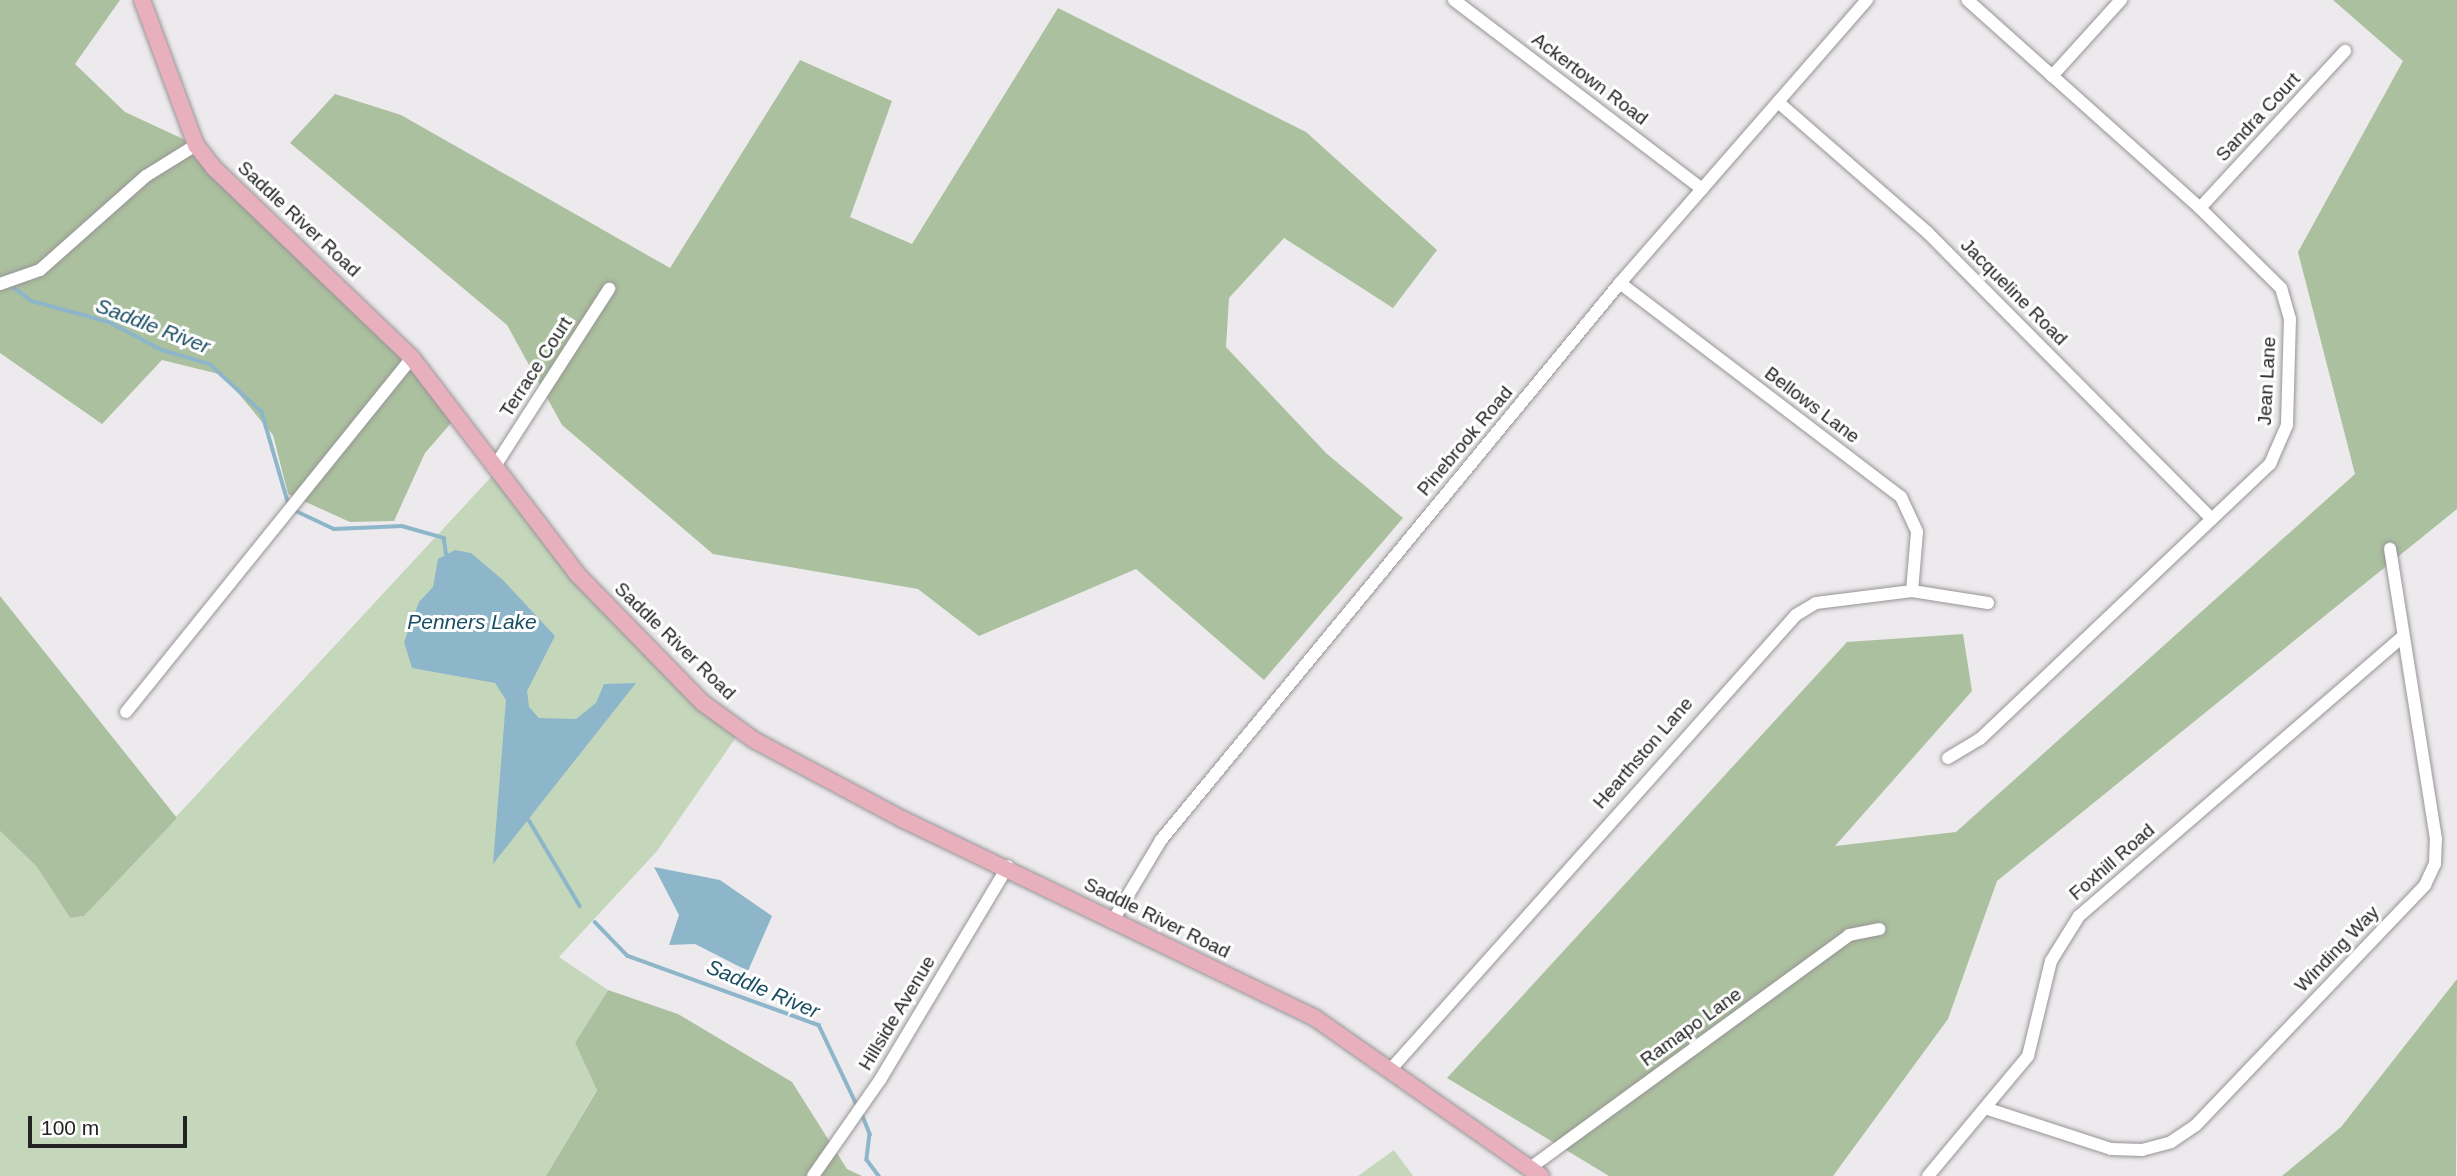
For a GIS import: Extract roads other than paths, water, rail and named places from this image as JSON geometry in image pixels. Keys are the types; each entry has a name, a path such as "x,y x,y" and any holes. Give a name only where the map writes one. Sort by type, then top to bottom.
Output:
{"main road":[{"name":"Saddle River Road","path":"143,1 196,145 412,358 577,574 703,703 754,740 904,820 1008,866 1112,922 1315,1018 1536,1172"}],"street":[{"name":"Ackertown Road","path":"1454,0 1702,189"},
{"name":"Pinebrook Road","path":"1112,922 1161,840 1620,282 1867,0"},
{"name":"Jean Lane","path":"1948,758 1980,739 2212,519 2281,447 2290,319 2281,288 2200,208 1967,0"},
{"path":"2052,76 2121,0"},
{"name":"Sandra Court","path":"2200,208 2345,51"},
{"name":"Jacqueline Road","path":"1778,102 1927,232 2212,519"},
{"path":"0,284 40,270 146,176 196,145"},
{"name":"Bellows Lane","path":"1620,282 1901,497 1917,531 1912,591"},
{"name":"Terrace Court","path":"495,466 608,289"},
{"path":"126,712 412,358"},
{"name":"Winding Way","path":"1985,1108 2110,1149 2142,1150 2171,1142 2196,1125 2425,885 2435,864 2436,839 2390,549"},
{"name":"Hearthston Lane","path":"1391,1069 1796,615 1816,603 1912,591 1989,603"},
{"name":"Foxhill Road","path":"1928,1176 2028,1056 2051,961 2080,916 2403,636"},
{"name":"Hillside Avenue","path":"813,1176 880,1080 1008,866"},
{"name":"Ramapo Lane","path":"1536,1172 1849,935 1879,929"}],"water":[{"name":"Penners Lake","path":"455,550 471,553 503,580 555,636 527,691 529,707 539,718 576,719 596,703 604,684 636,683 493,864 506,700 495,683 412,668 404,642 419,602 433,587 438,559"},
{"path":"654,867 720,880 772,916 748,971 695,944 669,945 679,915"}],"waterway":[{"name":"Saddle River","path":"10,285 32,301 109,322 162,350 210,364 262,412 289,505"},
{"name":"Saddle River","path":"294,510 334,529 402,526 444,538 447,557"},
{"name":"Saddle River","path":"529,820 580,906"},
{"name":"Saddle River","path":"595,922 628,956 819,1025 858,1107"},
{"name":"Saddle River","path":"862,1114 870,1134 867,1160 879,1176"}]}
